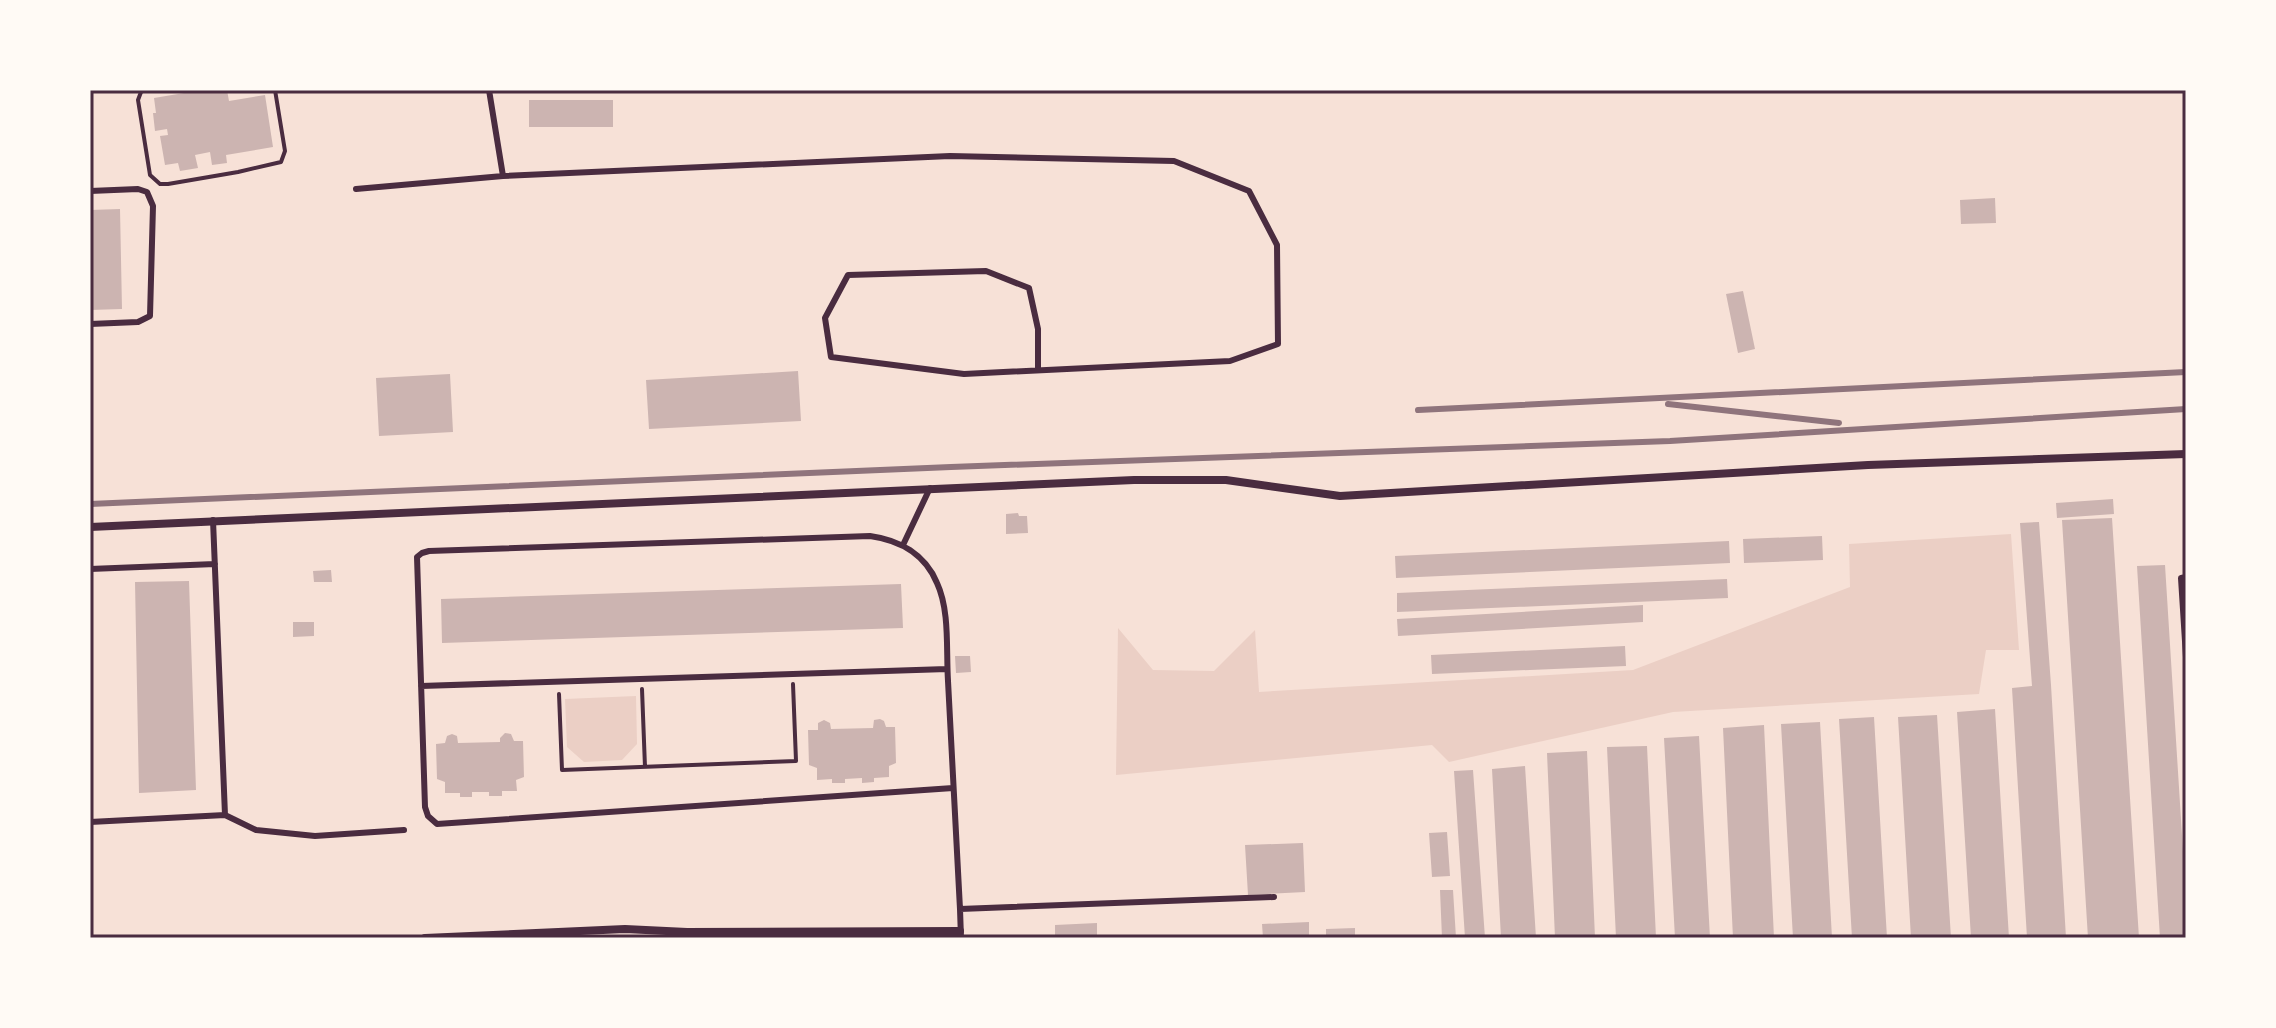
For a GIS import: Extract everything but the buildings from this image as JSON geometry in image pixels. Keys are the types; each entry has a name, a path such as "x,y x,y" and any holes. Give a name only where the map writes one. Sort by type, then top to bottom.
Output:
{"street":[{"path":"90,527 1134,480 1226,480 1340,496 1868,465 2186,454"},
{"path":"425,938 625,929 961,935"}],"lane":[{"path":"489,90 503,176"},
{"path":"356,189 503,176 950,156 1174,161 1249,191 1277,245 1278,344 1230,361 964,374 831,357 825,318 848,275 986,271 1029,288 1038,329 1038,370"},
{"path":"90,191 138,189 147,192 153,206 153,220 150,316 138,322 90,324"},
{"path":"903,545 930,488"},
{"path":"213,520 225,815"},
{"path":"953,788 437,824 428,816 425,807 417,562 422,553 870,536 903,545 923,561 938,584 944,611 961,935"},
{"path":"90,569 215,564"},
{"path":"2186,577 2181,578 2186,657"},
{"path":"421,686 947,669"},
{"path":"90,822 225,815 256,830 315,836 404,830"},
{"path":"960,909 1274,897"}],"path":[{"path":"145,90 138,100 150,175 160,184 168,184 281,162 285,151 275,90"},
{"path":"559,682 562,770 796,761 793,674"},
{"path":"641,679 645,767"}],"shaded area":[{"path":"2011,534 2019,650 1986,650 1979,694 1673,712 1449,762 1432,745 1116,775 1118,628 1153,670 1214,671 1255,630 1259,692 1633,670 1850,587 1849,544"},
{"path":"636,696 637,744 622,760 584,762 567,747 565,699"}],"railway":[{"path":"1418,410 2186,372"},
{"path":"1668,404 1839,423"},
{"path":"90,504 951,467 1670,441 2186,409"}]}
